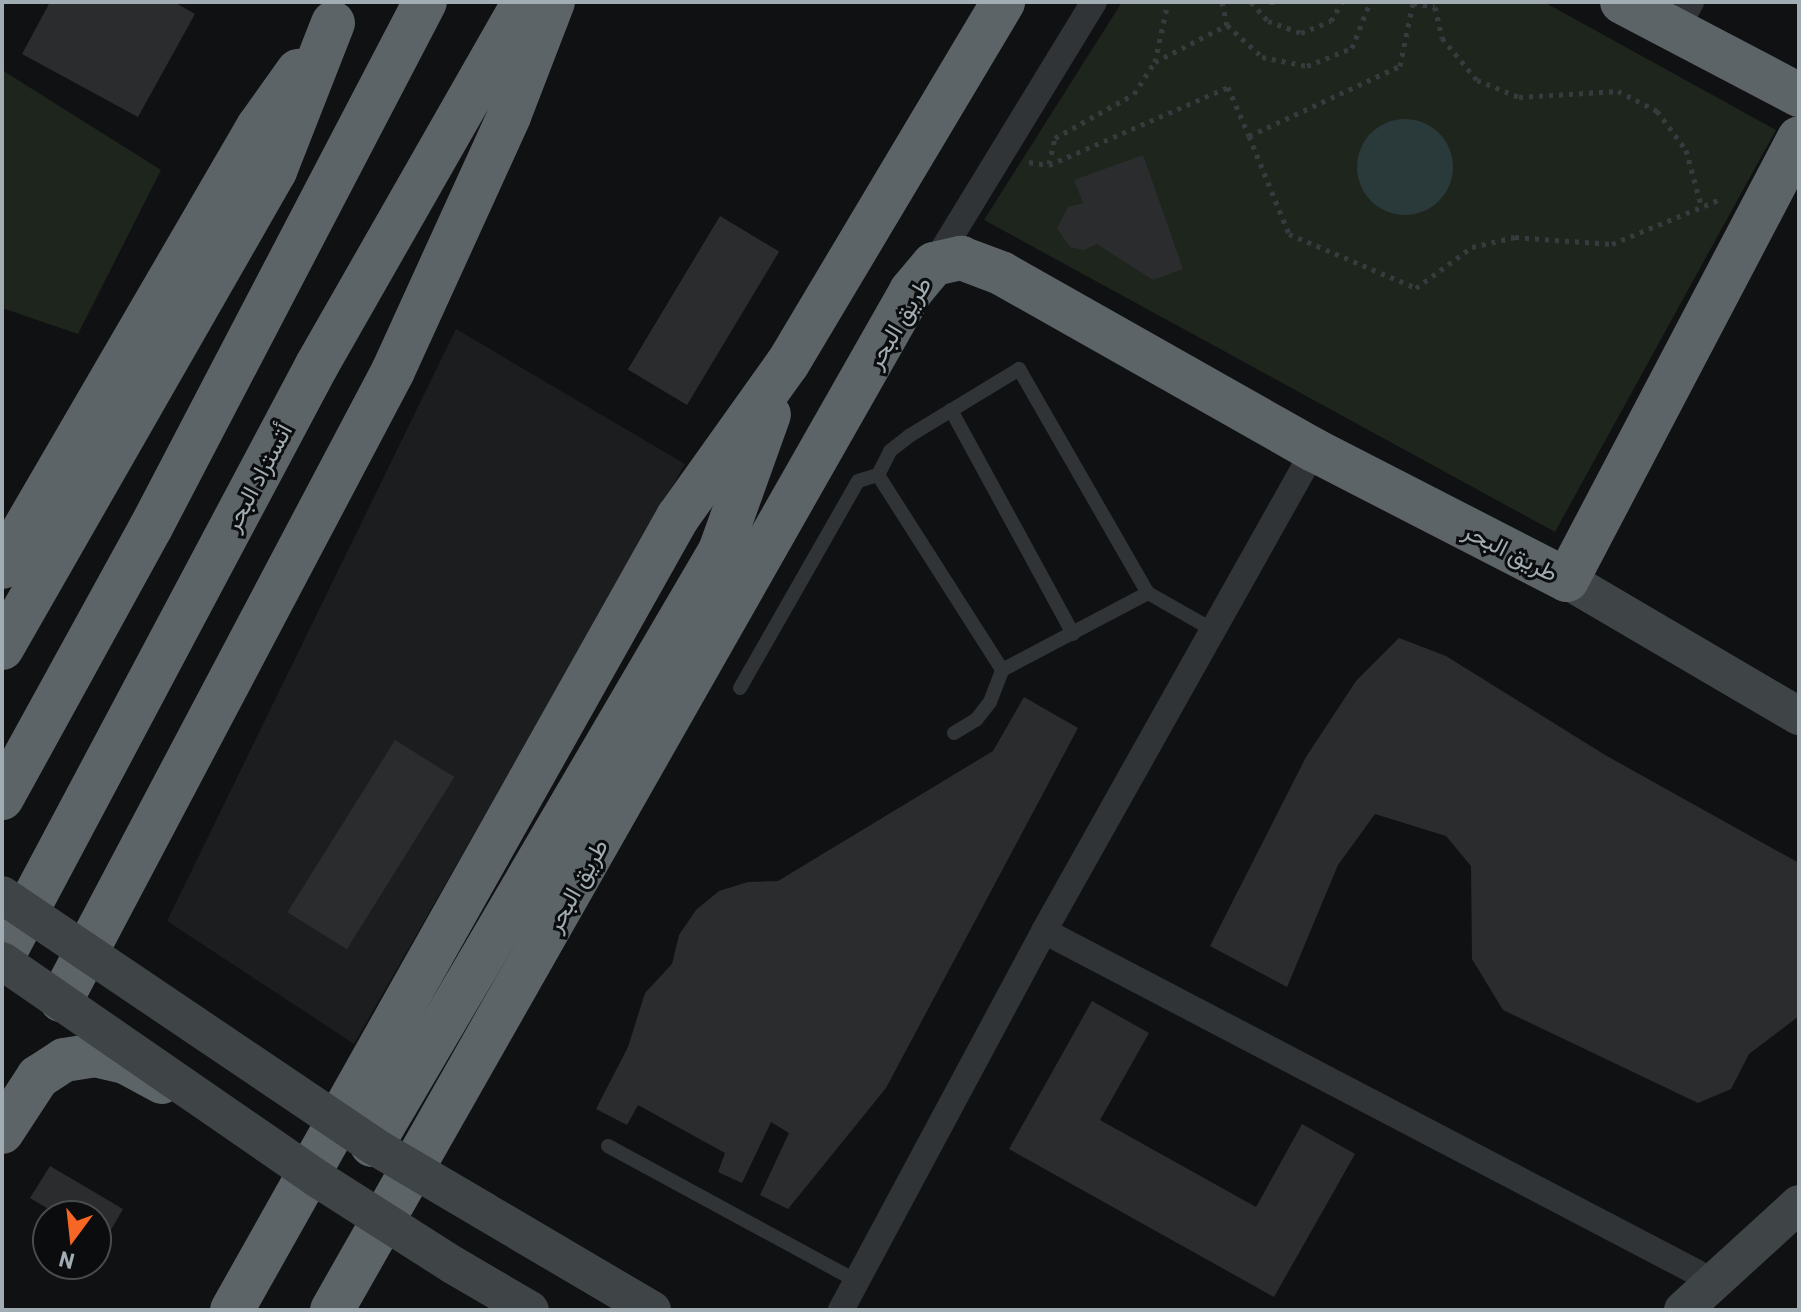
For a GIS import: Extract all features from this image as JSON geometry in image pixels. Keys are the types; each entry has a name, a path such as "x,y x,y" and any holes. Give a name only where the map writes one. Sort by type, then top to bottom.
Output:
{"highway":[{"path":"2,798 151,527 425,2"},
{"name":"أتستراد البحر","path":"2,959 317,365 524,2"},
{"path":"61,1000 393,371 509,116 553,2"},
{"path":"232,1310 678,517 788,363 1003,2"},
{"path":"1622,2 1683,16 1799,95"},
{"path":"2,648 203,290 275,171 339,13"},
{"path":"2,567 258,127 339,13"},
{"name":"طريق البحر","path":"332,1310 911,291 934,264 961,258 1001,273 1314,450 1567,580 1799,138"},
{"path":"372,1145 720,551 788,363"},
{"path":"2,1132 38,1077 64,1060 95,1055 125,1062 235,1122"}],"street":[{"path":"934,264 1094,2"},
{"path":"841,1310 1044,931 1314,450"},
{"path":"1567,580 1799,716"},
{"path":"2,895 372,1145 652,1310"},
{"path":"1044,931 1711,1280"},
{"path":"2,959 235,1122 453,1265 530,1310"},
{"path":"1683,1310 1711,1280 1799,1204"}],"lane":[{"path":"740,688 858,481 878,475 890,451 1019,369 1148,593 1213,630"},
{"path":"951,410 1073,634"},
{"path":"878,475 1002,670"},
{"path":"954,733 976,720 990,702 1002,670 1148,593"},
{"path":"608,1146 857,1281"}],"path":[{"path":"1168,2 1155,62 1134,94 1055,138 1049,165 1228,87 1289,234 1416,288 1472,247 1515,237 1612,244 1701,205 1742,192 1766,206"},
{"path":"1222,2 1227,25 1262,57 1307,66 1352,48 1370,2"},
{"path":"1251,2 1268,21 1301,33 1331,21 1342,2"},
{"path":"1249,136 1400,66 1413,2 1435,7 1442,38 1477,80 1519,97 1618,91 1657,111 1686,150 1701,205"},
{"path":"1155,62 1227,25"}],"shaded area":[{"path":"1122,2 1544,2 1776,130 1555,532 984,220"},
{"path":"2,70 161,170 78,334 2,308"},
{"path":"1405,119 1423,123 1439,133 1449,149 1453,167 1449,185 1439,201 1423,211 1405,215 1387,211 1371,201 1361,185 1357,167 1361,149 1371,133 1387,123"},
{"path":"456,329 685,464 354,1044 167,921"}],"building":[{"path":"50,2 174,2 195,14 138,117 22,54"},
{"path":"1143,155 1183,269 1153,280 1097,244 1084,250 1070,247 1057,228 1068,207 1083,203 1074,180"},
{"path":"720,216 779,252 687,405 628,369"},
{"path":"1399,638 1446,656 1605,755 1799,863 1799,1016 1749,1054 1731,1089 1698,1103 1503,1010 1472,959 1471,866 1446,836 1375,814 1338,865 1287,987 1210,946 1306,757 1356,681"},
{"path":"1024,697 1078,728 886,1088 788,1209 760,1195 789,1133 771,1122 742,1183 718,1172 725,1153 638,1105 627,1125 596,1109 628,1047 645,993 672,964 679,935 696,910 719,891 748,882 778,881 993,751"},
{"path":"395,740 454,777 347,949 287,912"},
{"path":"1092,1001 1149,1033 1100,1120 1256,1207 1302,1124 1355,1154 1274,1297 1009,1149"},
{"path":"50,1166 108,1200 33,1200 30,1198"},
{"path":"112,1203 123,1209 112,1228"}]}
